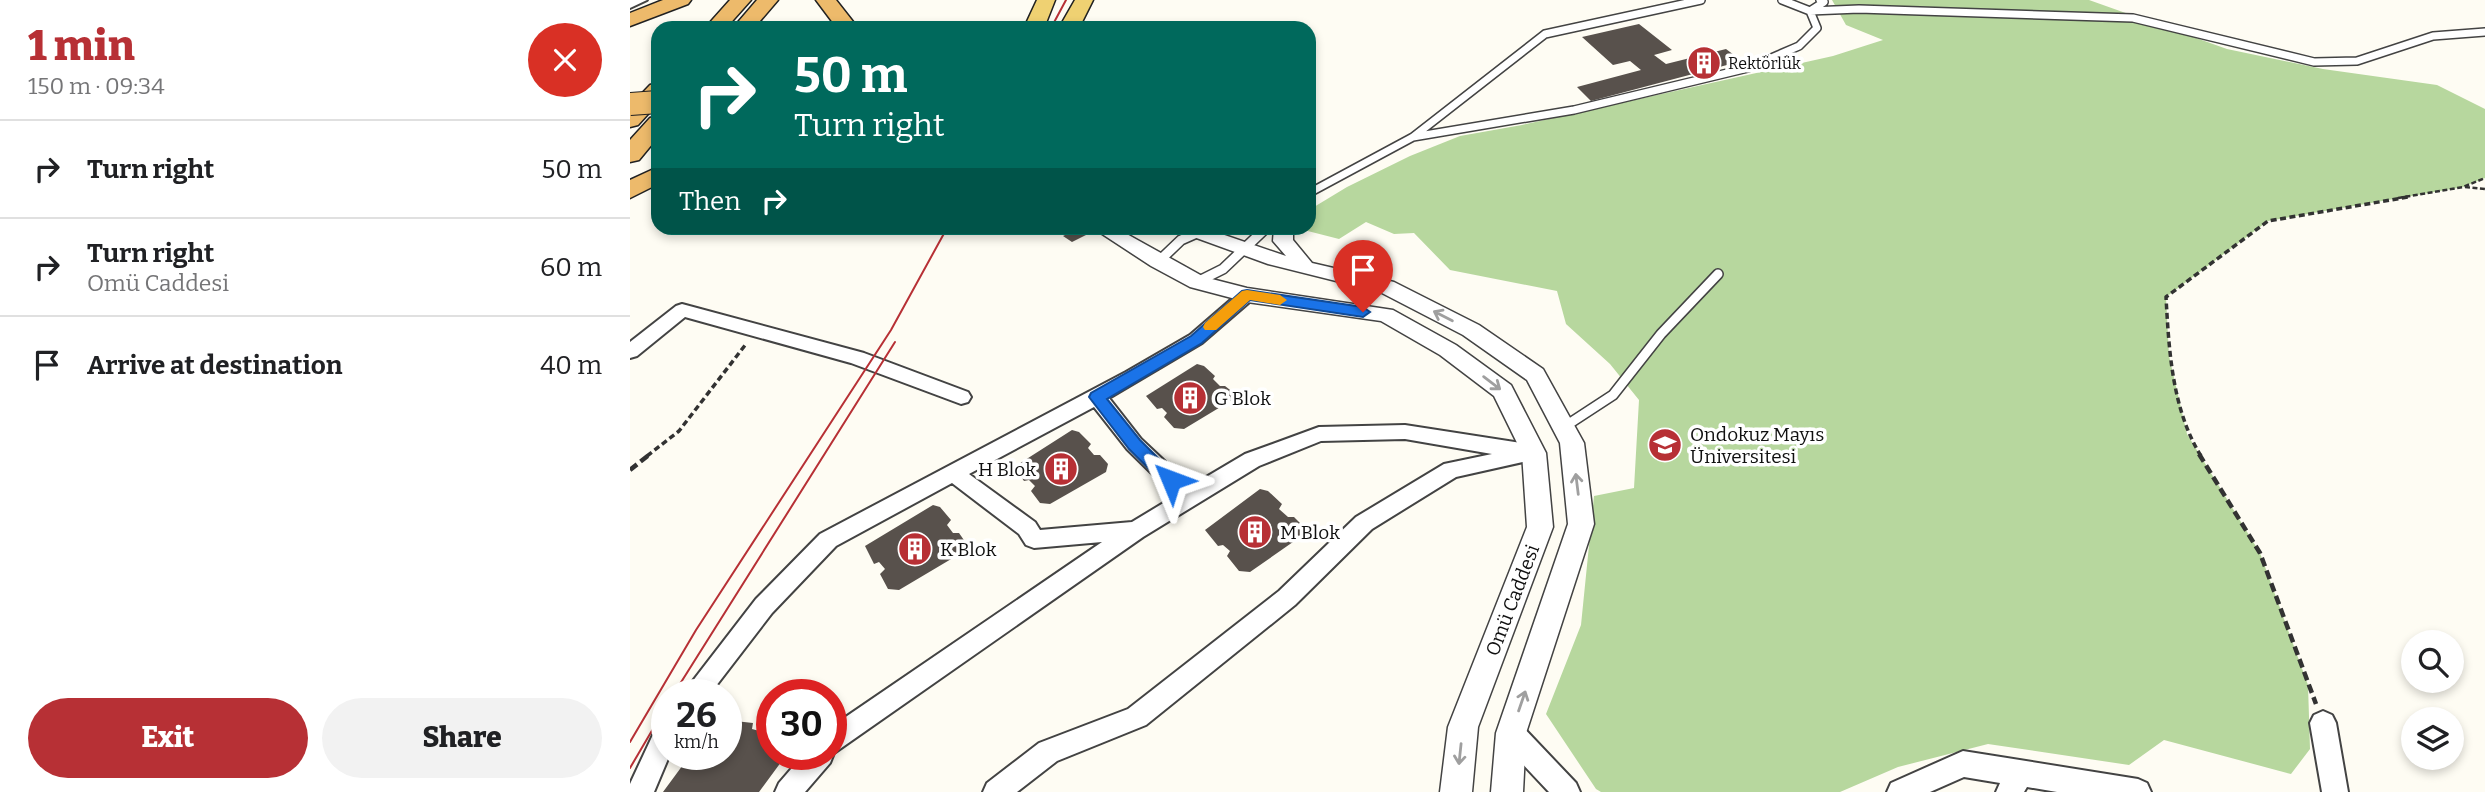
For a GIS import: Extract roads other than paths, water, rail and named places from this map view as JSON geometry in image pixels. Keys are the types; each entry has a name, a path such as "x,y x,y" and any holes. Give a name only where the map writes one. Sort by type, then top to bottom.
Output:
{"highway":[{"path":"630,20 681,0"},
{"path":"722,21 741,0"},
{"path":"749,21 768,0"},
{"path":"826,0 842,21"},
{"path":"630,34 651,32"},
{"path":"630,91 651,90"},
{"path":"630,120 651,98"},
{"path":"630,104 651,102"},
{"path":"630,155 651,131"},
{"path":"630,190 651,178"}],"main road":[{"path":"1037,21 1046,0"},
{"path":"1073,21 1084,0"}],"street":[{"path":"631,2 641,0"},
{"name":"Omü Caddesi","path":"1114,235 1197,282 1247,295 1386,315 1448,350 1503,391 1534,453 1540,527 1463,727 1456,792"},
{"name":"Omü Caddesi","path":"1211,235 1307,269 1387,287 1471,330 1535,375 1572,443 1581,524 1511,733 1507,792"},
{"path":"1283,235 1283,241 1307,269"},
{"path":"707,679 764,606 828,540 1097,397 1196,339 1247,295"},
{"path":"630,352 681,310 857,358 961,397"},
{"path":"1097,397 1135,444 1190,498"},
{"path":"847,731 1135,531 1252,460 1319,434 1405,432 1534,453"},
{"path":"996,792 1048,752 1137,717 1287,598 1364,523 1451,470 1534,453"},
{"path":"954,474 1027,528 1034,539 1135,531"},
{"path":"2323,723 2335,792"},
{"path":"1511,733 1567,792"},
{"path":"1900,792 1963,764 2015,782 2138,792"},
{"path":"640,792 651,768"},
{"path":"788,792 807,770"}],"lane":[{"path":"1316,189 1413,137 1545,34 1702,0"},
{"path":"1782,0 1810,11 1859,9 2133,18 2262,52 2314,62 2357,61 2433,36 2485,32"},
{"path":"1810,11 1824,2 1820,0"},
{"path":"1413,137 1574,110 1748,68 1800,46 1817,28 1810,11"},
{"path":"1158,262 1170,247 1188,235"},
{"path":"1197,282 1223,269 1259,235"},
{"path":"1563,427 1613,395 1661,334 1718,274"}],"tram line":[{"path":"1055,21 1066,0"},
{"path":"630,742 696,630 891,330 943,235"},
{"path":"683,679 895,342"},
{"path":"630,768 651,732"}],"place":[{"name":"Rektörlük","path":"1704,63"},
{"name":"G Blok","path":"1190,398"},
{"name":"Ondokuz Mayıs Üniversitesi","path":"1665,445"},
{"name":"H Blok","path":"1061,469"},
{"name":"M Blok","path":"1255,532"},
{"name":"K Blok","path":"915,549"}]}
